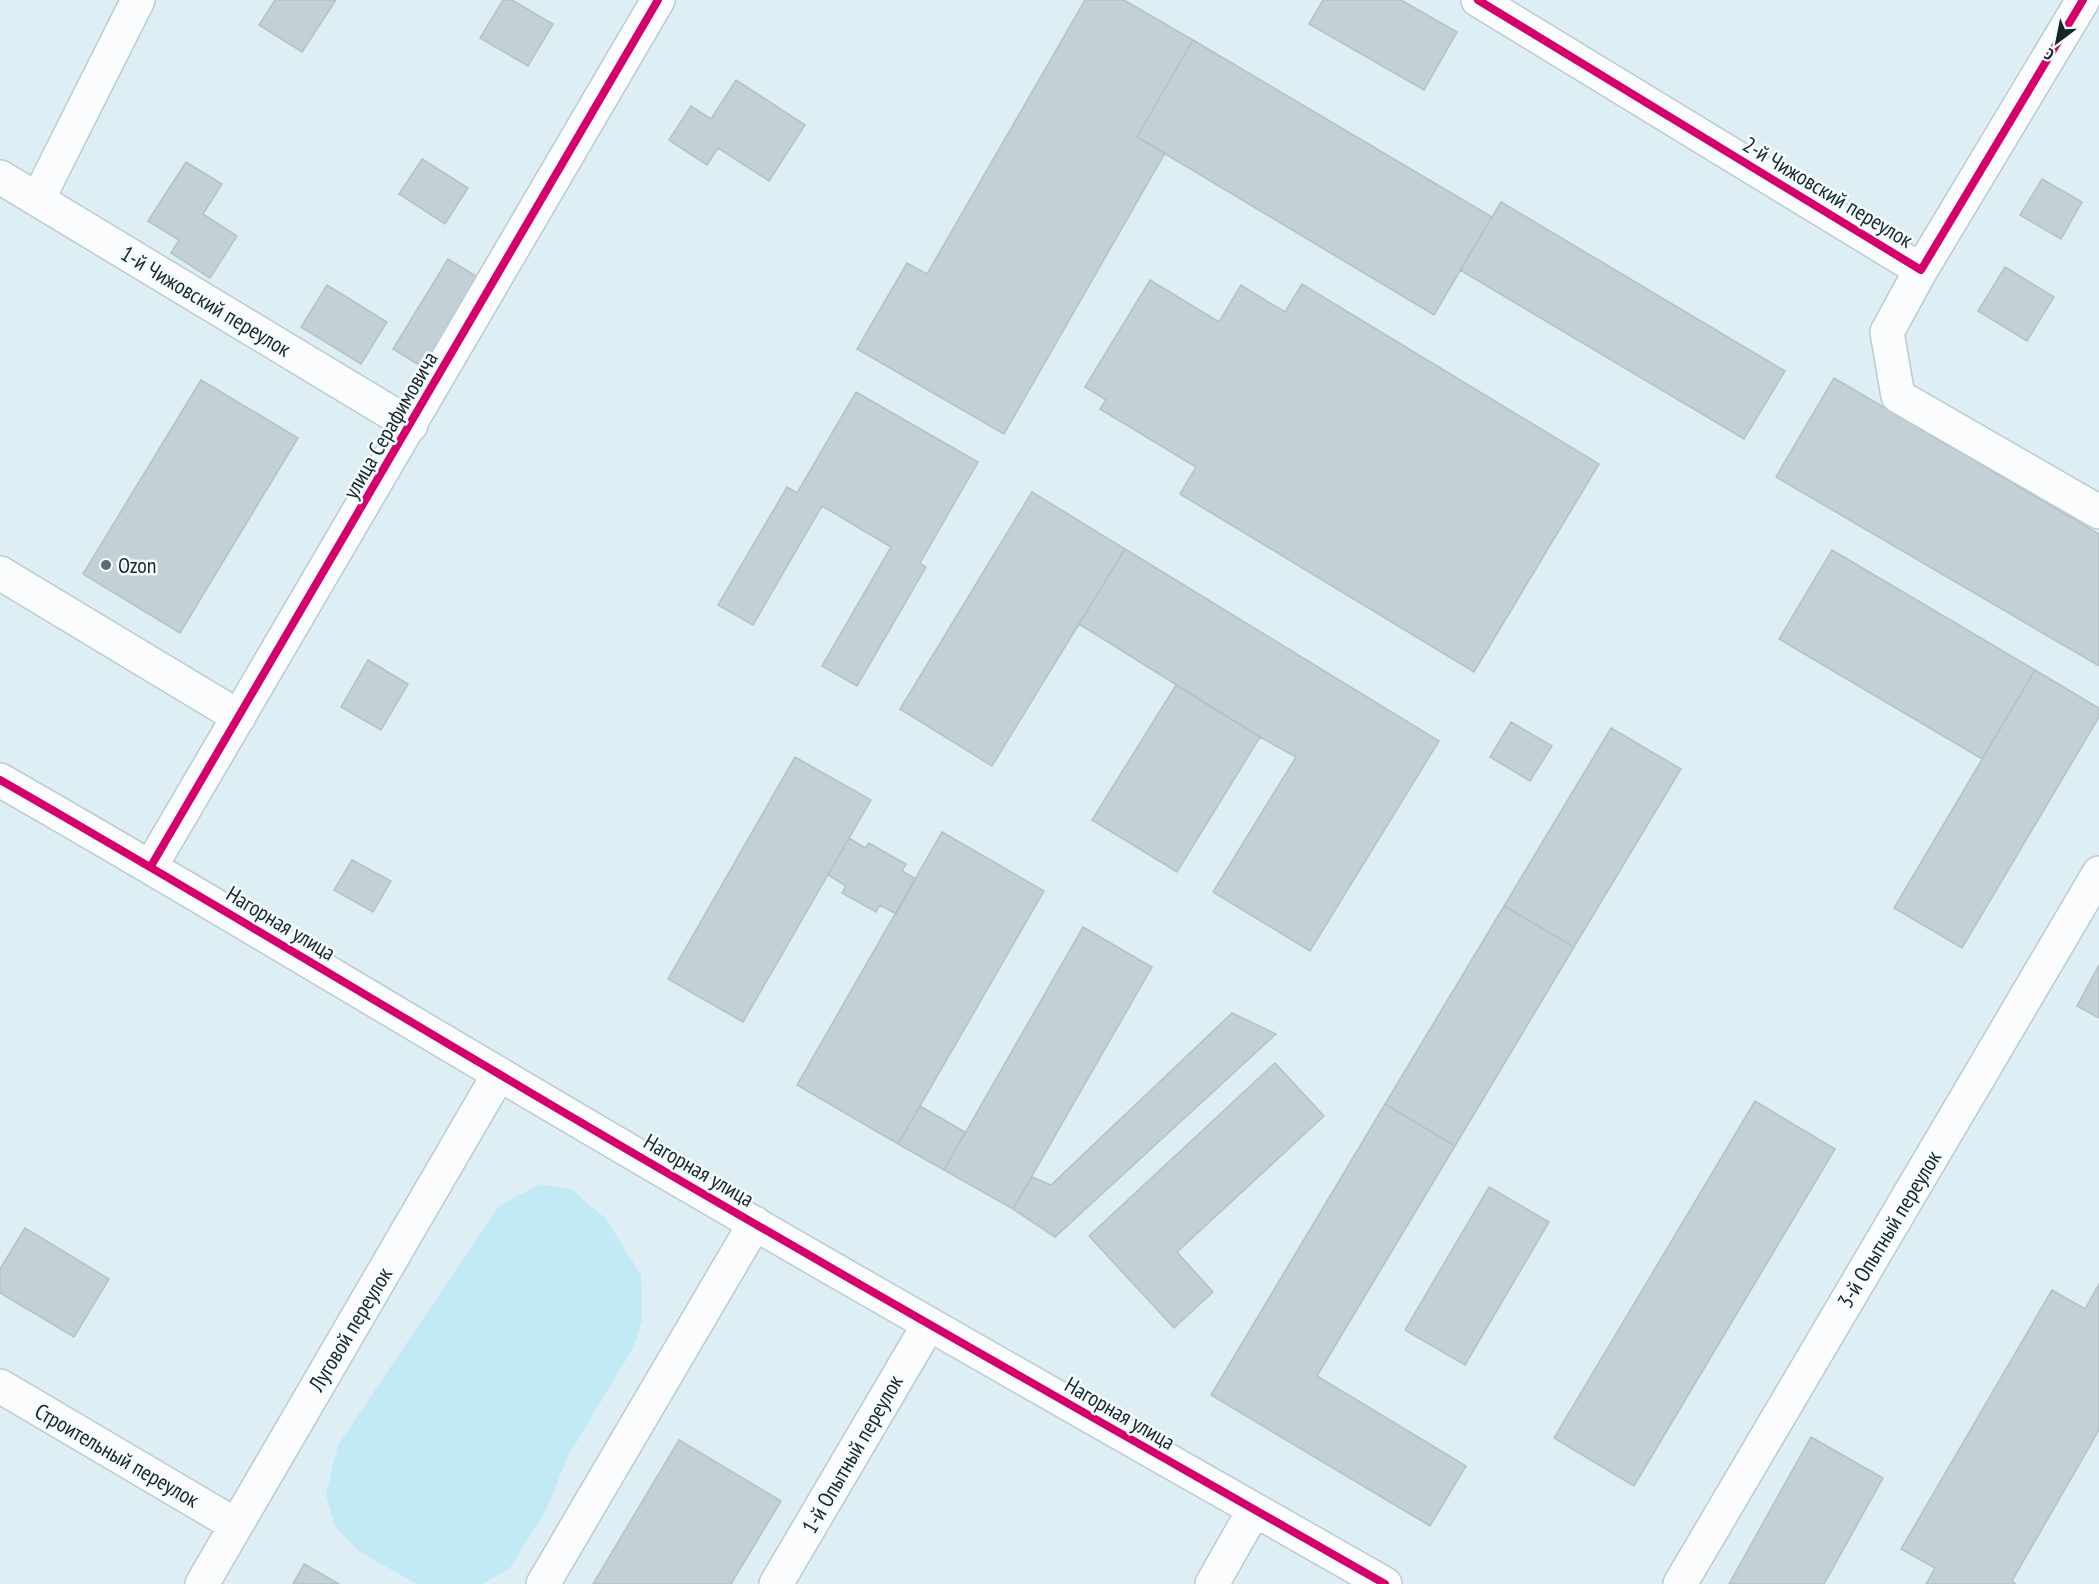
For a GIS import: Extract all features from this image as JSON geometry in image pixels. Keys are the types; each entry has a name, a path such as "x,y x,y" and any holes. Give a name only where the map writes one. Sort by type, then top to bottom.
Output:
{"street":[{"path":"38,199 138,0"},
{"name":"улица Серафимовича","path":"151,866 658,0"},
{"name":"2-й Чижовский переулок","path":"1478,0 1922,270 2083,0"},
{"name":"1-й Чижовский переулок","path":"0,177 411,425"},
{"path":"1922,270 1887,332 1898,396 2099,512"},
{"path":"0,573 239,717"},
{"name":"Нагорная улица","path":"0,780 151,866 499,1074 755,1223 1385,1584"},
{"name":"3-й Опытный переулок","path":"1680,1584 2099,873"},
{"name":"Луговой переулок","path":"201,1584 499,1074"},
{"path":"543,1584 755,1223"},
{"name":"1-й Опытный переулок","path":"776,1584 929,1324"},
{"name":"Строительный переулок","path":"0,1386 234,1524"},
{"path":"1212,1584 1254,1510"}],"shaded area":[{"path":"540,1184 572,1190 606,1219 641,1275 642,1320 633,1348 567,1458 546,1510 510,1568 483,1584 417,1584 358,1551 335,1526 326,1494 338,1445 499,1206"}],"building":[{"path":"275,0 336,0 302,52 259,25"},
{"path":"503,0 512,0 553,24 528,66 480,38"},
{"path":"1085,0 1124,0 1193,40 1137,137 1165,153 1004,434 857,349 907,263 927,274"},
{"path":"1323,0 1401,0 1457,32 1424,90 1309,24"},
{"path":"1193,40 1492,217 1434,315 1137,137"},
{"path":"736,80 805,125 769,181 718,148 707,165 669,140 691,106 711,119"},
{"path":"422,159 468,188 445,224 399,194"},
{"path":"186,162 222,184 203,214 237,236 210,278 171,253 179,240 148,221"},
{"path":"2042,179 2082,202 2061,239 2020,215"},
{"path":"1501,202 1785,371 1744,439 1460,270"},
{"path":"448,259 479,278 424,368 393,349"},
{"path":"2005,267 2054,297 2027,341 1978,311"},
{"path":"1150,280 1219,322 1241,285 1285,312 1302,284 1599,464 1474,672 1180,494 1196,467 1100,409 1106,400 1085,387"},
{"path":"327,285 387,322 361,364 301,327"},
{"path":"1834,378 2099,534 2099,666 1776,477"},
{"path":"201,380 298,438 180,633 83,574"},
{"path":"856,392 978,462 920,563 926,567 857,686 822,666 891,547 822,506 753,625 718,605 787,487 797,493"},
{"path":"1032,492 1125,549 992,766 900,709"},
{"path":"1125,549 1439,741 1310,951 1213,892 1296,757 1079,624"},
{"path":"1832,550 2035,670 1982,759 1779,639"},
{"path":"368,660 408,684 381,730 341,707"},
{"path":"2035,670 2099,708 2099,717 1962,948 1894,908"},
{"path":"1176,685 1260,737 1177,872 1092,820"},
{"path":"1511,722 1552,746 1530,781 1490,757"},
{"path":"1611,728 1681,769 1574,947 1504,906"},
{"path":"795,757 871,800 743,1022 668,979"},
{"path":"942,832 1044,891 898,1144 797,1085"},
{"path":"849,838 865,848 869,843 906,864 902,871 916,879 896,914 880,905 876,912 842,893 846,886 828,875"},
{"path":"352,860 391,881 373,912 334,890"},
{"path":"1504,906 1574,947 1455,1146 1385,1104"},
{"path":"1083,927 1152,967 1013,1209 944,1170"},
{"path":"2099,965 2099,1018 2077,1006"},
{"path":"1232,1013 1276,1034 1055,1237 1013,1209 1032,1177 1051,1185"},
{"path":"1275,1063 1324,1116 1177,1252 1213,1292 1174,1328 1089,1236"},
{"path":"1755,1101 1835,1149 1634,1486 1554,1438"},
{"path":"1385,1104 1455,1146 1317,1376 1466,1466 1430,1526 1211,1395"},
{"path":"920,1106 965,1132 944,1170 898,1144"},
{"path":"1489,1187 1549,1222 1465,1365 1405,1330"},
{"path":"25,1228 109,1279 74,1337 0,1293 0,1269"},
{"path":"2099,1284 2099,1430 2012,1581 2016,1584 1926,1584 1935,1568 1901,1549 2052,1290 2085,1309"},
{"path":"1811,1437 1883,1478 1824,1584 1729,1584"},
{"path":"679,1440 781,1501 731,1584 593,1584"},
{"path":"304,1564 339,1584 293,1584"}],"cycle path":[{"path":"151,866 658,0"},
{"path":"1478,0 1921,270 2083,0"},
{"path":"0,780 719,1203 1385,1584"}],"place":[{"name":"Ozon","path":"106,565"}]}
